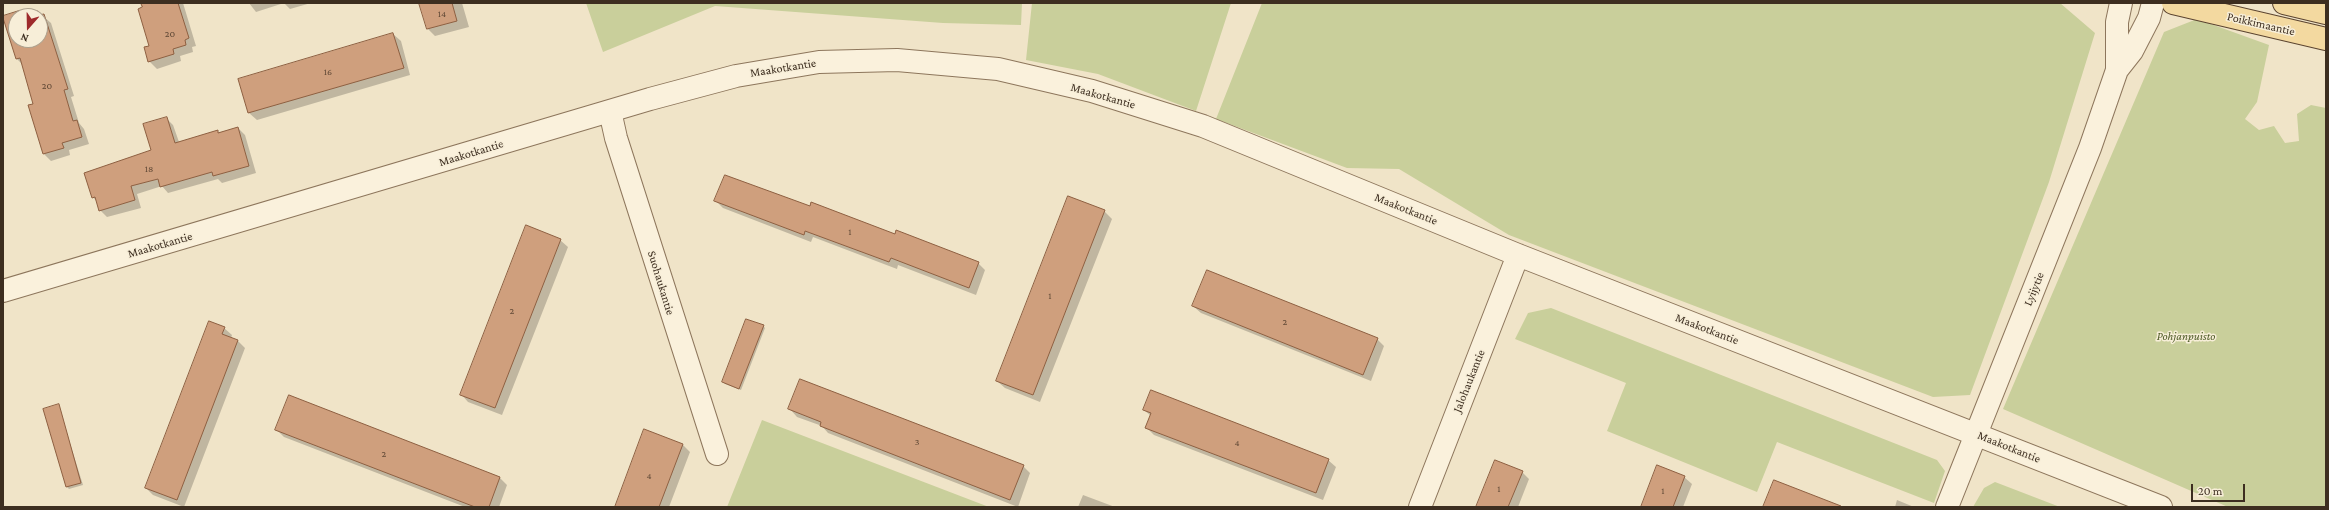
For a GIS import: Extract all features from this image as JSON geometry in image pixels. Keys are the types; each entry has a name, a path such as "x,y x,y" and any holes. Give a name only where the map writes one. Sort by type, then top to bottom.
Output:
{"main road":[{"name":"Poikkimaantie","path":"2173,3 2326,39"},
{"path":"2284,3 2326,13"}],"street":[{"name":"Lyijytie","path":"1947,507 2090,148 2117,70 2117,22 2121,3"},
{"name":"Lyijytie","path":"2117,70 2132,51 2149,18 2153,3"},
{"name":"Maakotkantie","path":"3,291 610,111 736,76 819,62 897,60 998,69 1092,92 1203,126 1518,256 2161,507"},
{"name":"Suohaukantie","path":"610,111 620,153 717,454"},
{"name":"Jalohaukantie","path":"1420,507 1518,256"}],"green space":[{"path":"586,3 1022,3 1021,25 943,23 715,6 603,52"},
{"path":"1032,3 1231,3 1196,111 1098,74 1026,60"},
{"path":"1262,3 2060,3 2095,33 2049,182 1970,395 1933,397 1509,235 1399,169 1347,168 1216,119"},
{"name":"Pohjanpuisto","path":"2197,19 2269,45 2257,102 2245,119 2259,130 2274,126 2285,143 2299,141 2297,114 2311,105 2326,108 2326,507 2228,507 2003,409 2164,32"},
{"path":"1551,308 1937,460 1945,471 1934,503 1777,442 1757,492 1607,431 1626,383 1515,339 1528,313"},
{"path":"762,420 989,507 727,507"},
{"path":"1995,482 2060,507 1973,507 1984,488"}],"building":[{"path":"141,3 178,3 189,38 185,40 186,45 173,49 174,54 148,62 144,47 149,46 138,9 142,7"},
{"path":"419,3 452,3 457,21 427,29"},
{"path":"8,14 8,34 3,18 3,16"},
{"path":"48,26 68,89 64,90 73,121 77,120 82,137 62,143 64,148 43,154 28,105 33,104 20,58 16,59 13,48 48,48"},
{"path":"393,33 404,68 248,113 238,79"},
{"path":"167,117 175,143 218,130 218,133 238,127 249,166 213,176 212,172 160,187 158,179 131,186 135,200 99,211 95,197 92,198 84,173 151,150 143,124"},
{"path":"725,175 810,206 811,202 895,234 896,230 979,262 969,288 891,258 889,262 805,231 804,235 714,201"},
{"path":"1068,196 1105,210 1033,395 996,381"},
{"path":"526,225 561,239 495,408 460,395"},
{"path":"1207,270 1378,338 1363,375 1192,306"},
{"path":"746,319 764,325 739,389 722,382"},
{"path":"209,321 225,327 222,334 238,340 177,500 145,488"},
{"path":"800,379 1024,465 1010,500 820,426 821,422 788,409"},
{"path":"1151,390 1329,459 1316,493 1145,428 1151,413 1143,410"},
{"path":"289,395 500,477 489,507 475,507 275,430"},
{"path":"59,404 81,483 66,487 43,409"},
{"path":"644,429 683,444 659,507 615,507"},
{"path":"1495,460 1523,471 1508,507 1476,507"},
{"path":"1657,465 1685,476 1673,507 1641,507"},
{"path":"1774,480 1841,506 1763,507"}]}
